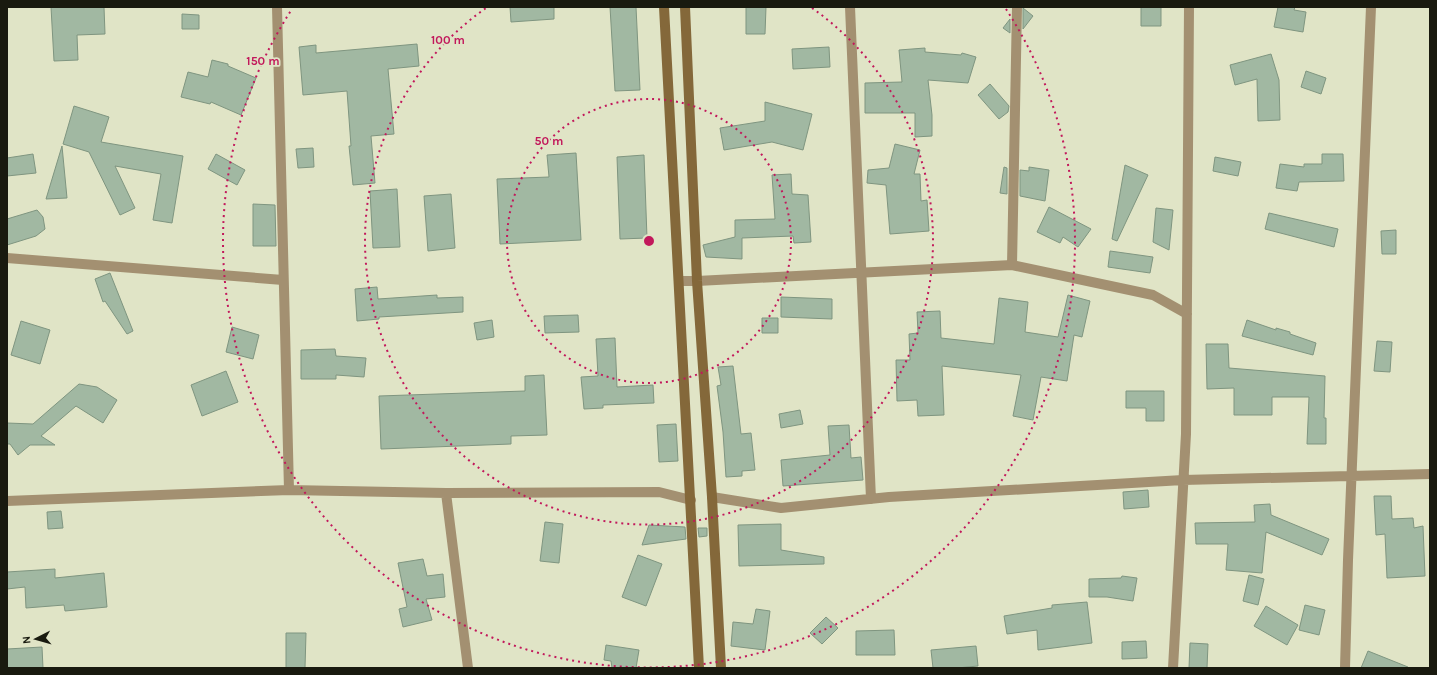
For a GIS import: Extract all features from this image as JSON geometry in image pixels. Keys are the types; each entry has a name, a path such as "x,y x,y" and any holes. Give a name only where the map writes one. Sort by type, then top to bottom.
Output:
{"street":[{"path":"276,7 289,490"},
{"path":"664,7 699,668"},
{"path":"685,7 697,282 712,497 721,668"},
{"path":"850,7 871,499"},
{"path":"1012,265 1017,7"},
{"path":"1173,668 1186,434 1189,7"},
{"path":"1345,668 1351,476 1371,7"},
{"path":"7,258 283,280"},
{"path":"679,281 697,282 1012,265 1153,296 1187,314"},
{"path":"712,497 781,508 871,499 1184,480 1430,474"},
{"path":"7,500 289,490 446,493 659,492 691,500"},
{"path":"446,493 468,668"}],"building":[{"path":"51,7 104,7 105,34 77,35 78,60 54,61"},
{"path":"510,7 554,7 554,19 511,22"},
{"path":"610,7 636,7 640,90 615,91"},
{"path":"746,7 766,7 765,34 746,34"},
{"path":"1141,7 1161,7 1161,26 1141,26"},
{"path":"1278,7 1295,7 1294,10 1306,12 1303,32 1274,27"},
{"path":"1023,8 1033,16 1023,29"},
{"path":"182,14 199,15 199,29 182,29"},
{"path":"1010,19 1010,33 1003,28"},
{"path":"417,44 419,66 388,69 394,134 371,136 375,183 353,185 349,146 351,146 347,91 303,95 299,47 316,45 316,53"},
{"path":"829,47 830,67 793,69 792,49"},
{"path":"925,48 925,52 961,55 962,53 976,57 968,83 928,80 932,115 932,136 915,137 915,113 865,113 865,83 902,82 899,50"},
{"path":"1271,54 1279,80 1280,120 1258,121 1257,79 1235,85 1230,65"},
{"path":"212,60 228,64 228,66 256,78 241,115 211,102 210,104 181,97 188,72 208,77"},
{"path":"1306,71 1326,78 1321,94 1301,87"},
{"path":"990,84 1009,106 1008,112 999,119 978,95"},
{"path":"765,102 812,114 803,150 772,142 724,150 720,128 765,121"},
{"path":"74,106 109,117 101,142 183,156 172,223 153,220 161,174 115,166 135,208 120,215 89,152 63,144"},
{"path":"895,144 920,150 914,174 920,174 921,201 927,200 929,231 890,234 886,185 867,183 868,170 889,168"},
{"path":"62,146 67,198 46,199"},
{"path":"313,148 314,167 298,168 296,149"},
{"path":"576,153 581,240 500,244 497,179 549,177 547,155"},
{"path":"33,154 36,173 7,176 7,158"},
{"path":"216,154 245,170 237,185 208,169"},
{"path":"1322,154 1343,154 1344,181 1299,182 1297,191 1276,188 1280,164 1304,167 1304,164 1322,164"},
{"path":"644,155 647,238 620,239 617,157"},
{"path":"1215,157 1241,162 1238,176 1213,171"},
{"path":"1125,165 1148,175 1117,241 1112,239"},
{"path":"1004,167 1007,168 1007,194 1000,193"},
{"path":"1029,167 1049,170 1045,201 1020,196 1020,170 1029,171"},
{"path":"791,174 792,194 808,195 811,242 794,243 793,236 742,238 742,259 706,257 703,245 735,237 735,220 775,219 772,175"},
{"path":"397,189 400,247 373,248 370,191"},
{"path":"451,194 455,248 428,251 424,196"},
{"path":"253,204 275,205 276,246 253,246"},
{"path":"1049,207 1091,229 1078,247 1063,237 1060,243 1037,232"},
{"path":"1156,208 1173,210 1169,250 1153,242"},
{"path":"37,210 43,217 45,229 36,236 7,245 7,219"},
{"path":"1269,213 1338,229 1334,247 1265,229"},
{"path":"1396,230 1396,254 1382,254 1381,231"},
{"path":"1110,251 1153,257 1150,273 1108,267"},
{"path":"110,273 133,331 127,334 105,301 103,302 95,279"},
{"path":"377,287 378,299 437,295 437,298 463,297 463,312 379,317 379,319 357,321 355,289"},
{"path":"1068,295 1090,301 1082,337 1074,335 1067,381 1041,377 1033,420 1013,416 1021,375 942,366 944,415 918,416 917,400 897,401 896,360 910,360 909,334 918,333 917,312 940,311 941,338 994,344 999,298 1028,302 1025,332 1058,337"},
{"path":"781,297 832,299 832,319 781,317"},
{"path":"578,315 579,332 545,333 544,316"},
{"path":"762,318 778,318 778,333 762,333"},
{"path":"492,320 494,337 477,340 474,323"},
{"path":"1247,320 1276,330 1276,328 1290,332 1290,334 1316,343 1313,355 1242,336"},
{"path":"21,321 50,330 40,364 11,355"},
{"path":"232,327 259,335 253,359 226,352"},
{"path":"615,338 617,387 653,385 654,403 603,405 603,408 584,409 581,377 598,376 596,339"},
{"path":"1377,341 1392,342 1390,372 1374,371"},
{"path":"1206,344 1228,344 1229,368 1325,376 1324,418 1326,418 1326,444 1307,444 1309,397 1272,397 1272,415 1234,415 1234,388 1207,389"},
{"path":"335,349 336,356 366,358 364,377 336,375 336,379 301,379 301,350"},
{"path":"733,366 741,434 751,433 755,470 742,471 742,476 726,477 723,432 717,386 721,385 718,367"},
{"path":"226,371 238,402 202,416 191,385"},
{"path":"544,375 547,435 511,436 511,444 381,449 379,396 525,391 525,376"},
{"path":"79,384 97,387 117,400 103,423 76,406 41,436 55,445 30,445 18,455 10,444 7,444 7,423 33,424"},
{"path":"1126,391 1164,391 1164,421 1146,421 1146,408 1126,408"},
{"path":"800,410 803,424 781,428 779,414"},
{"path":"676,424 678,461 659,462 657,425"},
{"path":"849,425 851,458 861,457 863,480 783,486 781,460 830,455 828,426"},
{"path":"1148,490 1149,507 1124,509 1123,492"},
{"path":"1374,496 1391,496 1392,519 1413,518 1414,528 1423,526 1425,576 1387,578 1385,534 1376,535"},
{"path":"1270,504 1271,515 1329,539 1322,555 1266,532 1262,573 1226,570 1228,544 1196,544 1195,523 1255,522 1254,505"},
{"path":"61,511 63,528 48,529 47,512"},
{"path":"545,522 563,524 559,563 540,561"},
{"path":"781,524 781,550 824,557 824,564 739,566 738,525"},
{"path":"649,525 685,527 686,539 642,545"},
{"path":"698,528 707,528 707,536 699,537"},
{"path":"638,555 662,564 646,606 622,597"},
{"path":"423,559 427,576 443,574 445,597 426,599 432,620 403,627 399,609 407,607 398,563"},
{"path":"55,569 55,578 104,573 107,607 65,611 64,605 26,608 25,587 7,589 7,572"},
{"path":"1249,575 1264,579 1258,605 1243,601"},
{"path":"1122,576 1137,578 1133,601 1107,597 1089,597 1089,579 1121,578"},
{"path":"1087,602 1092,643 1038,650 1037,630 1007,634 1004,616 1052,608 1052,605"},
{"path":"1305,605 1325,610 1319,635 1299,630"},
{"path":"1266,606 1298,625 1287,645 1254,626"},
{"path":"756,609 770,611 765,650 731,646 733,622 753,624"},
{"path":"826,617 838,628 822,644 810,633"},
{"path":"894,630 895,655 856,655 856,631"},
{"path":"286,633 306,633 305,668 286,668"},
{"path":"1146,641 1147,658 1122,659 1122,642"},
{"path":"1190,643 1208,644 1207,668 1189,668"},
{"path":"606,645 639,650 636,668 612,668 611,661 604,660"},
{"path":"976,646 978,666 933,668 931,650"},
{"path":"42,647 43,668 7,668 7,649"},
{"path":"1368,651 1408,667 1408,668 1361,668"}]}
